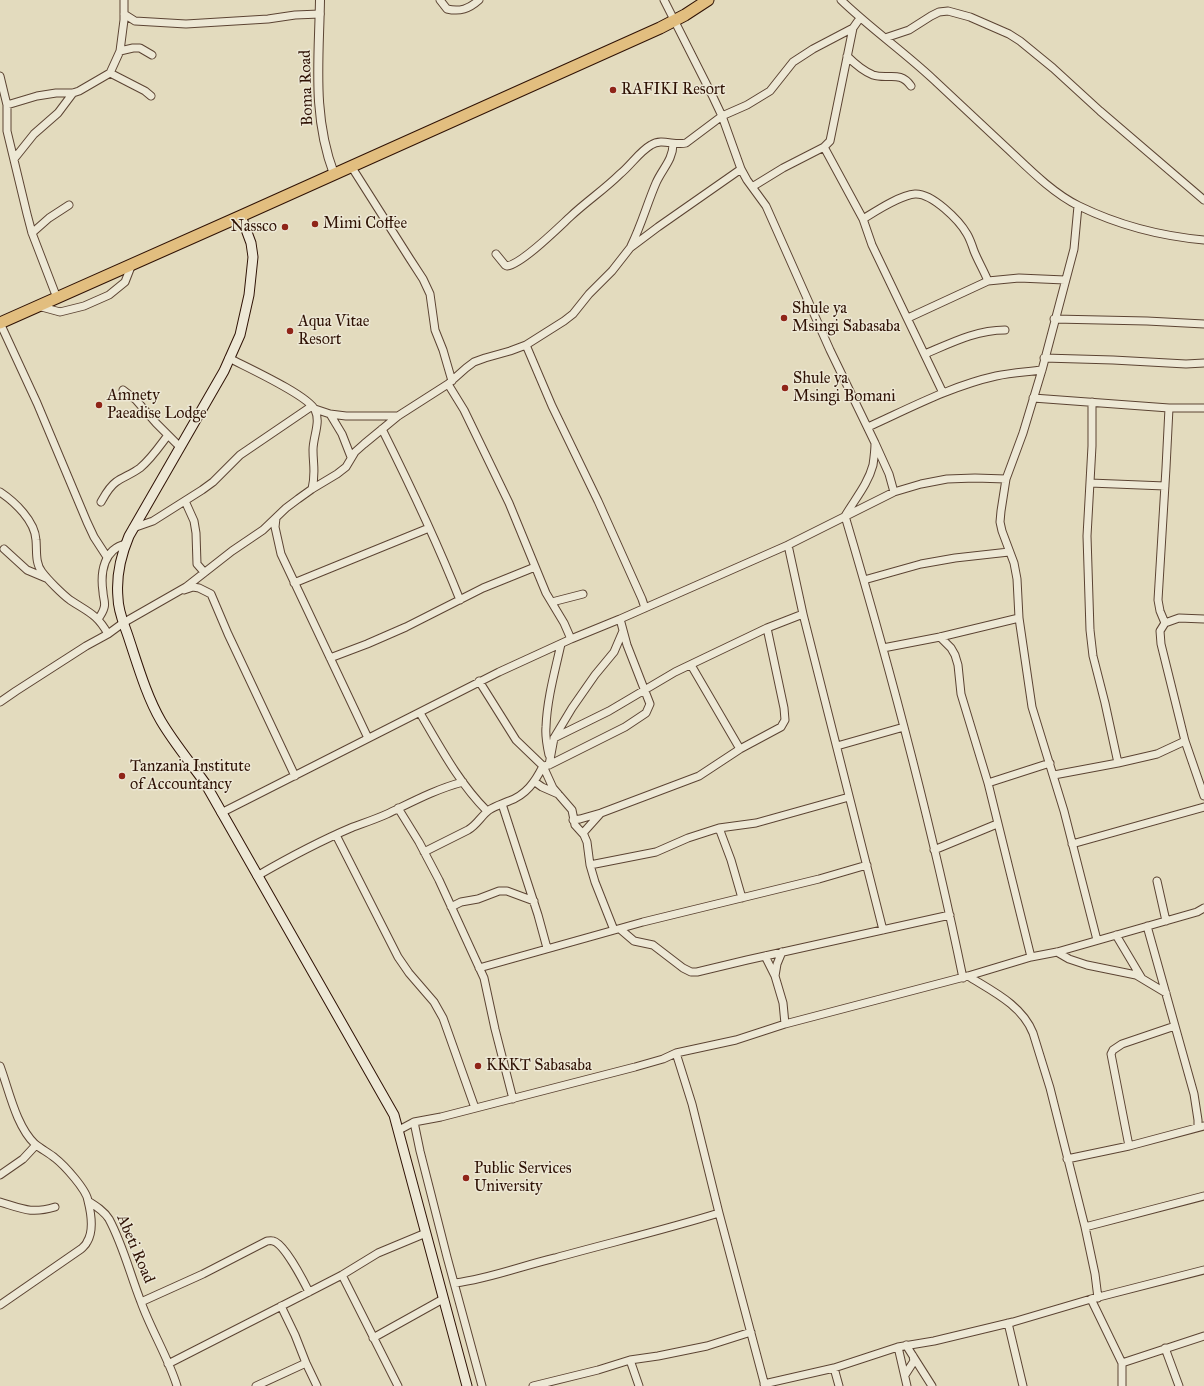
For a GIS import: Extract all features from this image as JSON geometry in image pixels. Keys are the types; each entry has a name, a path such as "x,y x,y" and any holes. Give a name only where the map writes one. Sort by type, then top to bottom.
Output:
{"highway":[{"path":"0,323 241,216 674,20 708,0"}],"main road":[{"path":"241,216 251,243 253,258 249,295 240,335 224,371 133,528 122,556 118,583 118,600 123,623 145,683 161,720 178,748 205,783 390,1107 399,1130 467,1386"}],"street":[{"path":"7,105 37,96 56,93 73,93 93,84 110,73 120,51 124,0"},
{"name":"Boma Road","path":"320,0 318,100 322,132 327,154 334,174"},
{"path":"440,0 447,9 454,11 470,7 479,0"},
{"path":"664,0 722,116 741,169 766,206 824,337 876,443 889,474 894,492"},
{"path":"841,0 860,18 927,74 1025,165 1078,206 1143,230 1183,238 1204,240"},
{"path":"885,38 909,30 940,12 948,11 970,17 1009,34 1053,68 1100,111 1204,200"},
{"path":"124,14 135,20 202,24 320,14"},
{"path":"752,187 789,164 824,147 830,141 853,28 860,18"},
{"path":"496,254 507,266 520,260 620,175 652,144 661,141 673,144 686,142 722,116 753,102 770,91 793,62 801,56 853,28"},
{"path":"120,51 140,48 152,56"},
{"path":"847,56 863,70 880,76 902,78 911,86"},
{"path":"110,73 145,91 151,96"},
{"path":"0,76 2,97 7,105 7,131 26,214 57,298"},
{"path":"14,159 34,134 58,113 73,93"},
{"path":"0,702 79,650 186,587 232,551 263,530 286,508 346,467 358,448 398,416 450,383 474,362 526,345 572,314 612,271 630,248 656,183 671,156 673,144"},
{"path":"824,147 863,219 872,245 943,393"},
{"path":"351,166 423,279 430,294 435,330 443,350 450,383 508,503 535,567 564,623 570,639"},
{"path":"630,248 741,169"},
{"path":"863,219 897,200 908,196 914,194 927,196 963,227 968,235 988,282"},
{"path":"32,233 48,218 69,205"},
{"path":"1078,206 1074,249 1054,318 1042,370 1023,433 1006,479 1000,522 1014,563 1017,579 1019,618 1032,707 1054,776 1097,940"},
{"path":"38,306 60,312 84,306 109,295 125,282 132,264"},
{"path":"908,318 988,282 1019,278 1065,280"},
{"path":"1054,318 1204,324"},
{"path":"0,323 37,403 87,522 107,557"},
{"path":"925,354 977,333 991,330 1005,330"},
{"path":"526,345 552,406 598,501 642,598 645,608"},
{"path":"230,358 287,388 314,408 330,414 346,416 398,416"},
{"path":"1044,358 1128,360 1186,364 1204,363"},
{"path":"868,427 943,393 996,376 1042,370"},
{"path":"123,390 136,400 180,447"},
{"path":"1033,398 1169,408 1204,408"},
{"path":"1092,402 1087,536 1090,630 1093,656 1118,763"},
{"path":"312,489 315,474 313,449 317,418 314,408"},
{"path":"133,528 153,521 185,501 213,482 240,455 314,408"},
{"path":"1165,623 1160,611 1158,600 1169,408"},
{"path":"330,414 342,434 351,457"},
{"path":"382,429 447,567 460,600"},
{"path":"101,502 116,482 141,467 157,450 168,435"},
{"path":"876,443 873,466 868,478 845,516 904,727 966,977 1013,1006 1019,1011 1031,1027 1050,1088 1085,1227 1095,1274 1094,1299 1122,1363 1122,1386"},
{"path":"221,813 420,713 479,681 570,639 620,619 788,545 894,492 921,484 947,479 1006,479"},
{"path":"1090,483 1165,486"},
{"path":"0,492 18,508 31,524 36,537 38,565 41,571 69,599 88,610 98,619 108,634"},
{"path":"185,501 192,516 196,533 197,564 204,572"},
{"path":"276,518 275,527 281,554 368,738"},
{"path":"294,583 429,528"},
{"path":"98,619 104,609 105,604 102,591 103,571 107,557 116,547 126,544"},
{"path":"788,545 803,614 883,930"},
{"path":"4,549 27,570 48,579"},
{"path":"864,580 921,564 955,558 1009,552"},
{"path":"330,658 367,644 484,588 535,567"},
{"path":"172,594 193,588 199,588 211,594 228,634 295,776"},
{"path":"552,602 583,594"},
{"path":"554,738 609,711 645,688 675,672 767,628 803,614"},
{"path":"883,648 940,637 1019,618"},
{"path":"1204,620 1179,618 1165,623 1160,631 1161,644 1185,741 1200,771 1204,796"},
{"path":"547,763 625,727 646,713 650,704 645,688 631,658 620,619"},
{"path":"573,820 602,813 690,780 709,770 740,749 781,727 785,720 784,708 780,683 767,628"},
{"path":"424,852 468,830 488,811 516,798 535,782 547,763 554,738 572,708 595,675 614,652 623,631"},
{"path":"940,637 951,648 958,665 961,694 988,783 1031,957"},
{"path":"561,644 550,697 546,727 547,763 553,788 572,810 573,820 577,828 583,833 587,842 590,865 595,882 617,930 634,941 653,945 683,968 691,972 705,971 782,952 950,915"},
{"path":"690,665 740,749"},
{"path":"479,681 516,740 547,763"},
{"path":"420,713 437,744 463,782 480,804 488,811"},
{"path":"837,746 904,727"},
{"path":"1054,776 1157,754 1185,741"},
{"path":"988,783 1050,763"},
{"path":"257,876 336,835 433,792 463,782"},
{"path":"535,782 558,794"},
{"path":"590,865 656,852 719,828 756,823 849,797"},
{"path":"502,804 534,901 547,948"},
{"path":"1072,844 1204,807"},
{"path":"398,808 409,824 439,880 484,978 513,1099"},
{"path":"583,833 602,813"},
{"path":"934,850 998,824"},
{"path":"719,828 731,860 742,898"},
{"path":"336,835 398,957 408,973 434,1002 443,1018 475,1108"},
{"path":"479,968 547,948 819,879 867,865"},
{"path":"1157,881 1166,921"},
{"path":"451,907 461,902 478,899 499,891 507,891 534,901"},
{"path":"399,1130 414,1122 441,1117 635,1067 663,1059 676,1053 736,1040 785,1024 966,977 1031,957 1057,952 1197,912 1204,908"},
{"path":"1067,1159 1129,1146 1201,1126 1198,1120 1194,1094 1147,926"},
{"path":"1116,935 1141,977"},
{"path":"775,976 777,964 782,952"},
{"path":"1057,952 1068,959 1087,965 1141,977 1166,993"},
{"path":"765,956 775,976 783,1003 785,1024"},
{"path":"1129,1146 1111,1054 1113,1050 1122,1044 1175,1026"},
{"path":"676,1053 692,1104 719,1213 765,1385 834,1368 898,1347 934,1341 1008,1323 1204,1270"},
{"name":"Abeti Road","path":"0,1066 18,1117 30,1139 68,1169 86,1195 88,1201 103,1211 109,1219 127,1259 141,1302 176,1386"},
{"path":"414,1122 420,1151 482,1386"},
{"path":"0,1175 23,1159 36,1145"},
{"path":"1085,1227 1204,1196"},
{"path":"0,1305 81,1250 88,1242 91,1225 88,1201"},
{"path":"0,1202 27,1211 36,1211 55,1207"},
{"path":"455,1283 475,1281 548,1259 675,1227 719,1213"},
{"path":"168,1364 245,1326 342,1275 378,1253 426,1233"},
{"path":"141,1302 203,1274 267,1241 273,1240 278,1243 297,1268 309,1292"},
{"path":"342,1275 398,1386"},
{"path":"373,1338 443,1299"},
{"path":"281,1306 296,1335 306,1363 317,1386"},
{"path":"1008,1323 1023,1386"},
{"path":"533,1386 598,1370 630,1360 707,1346 751,1332"},
{"path":"1122,1363 1204,1336"},
{"path":"906,1345 932,1386"},
{"path":"898,1347 907,1386"},
{"path":"1165,1348 1179,1386"},
{"path":"904,1376 914,1361 913,1356"},
{"path":"630,1360 640,1386"},
{"path":"256,1386 306,1363"},
{"path":"834,1368 839,1386"}],"place":[{"name":"RAFIKI Resort","path":"613,90"},
{"name":"Mimi Coffee","path":"315,224"},
{"name":"Nassco","path":"285,227"},
{"name":"Shule ya Msingi Sabasaba","path":"784,318"},
{"name":"Aqua Vitae Resort","path":"290,331"},
{"name":"Shule ya Msingi Bomani","path":"785,388"},
{"name":"Amnety Paeadise Lodge","path":"99,405"},
{"name":"Tanzania Institute of Accountancy","path":"122,776"},
{"name":"KKKT Sabasaba","path":"478,1066"},
{"name":"Public Services University","path":"466,1178"}]}
